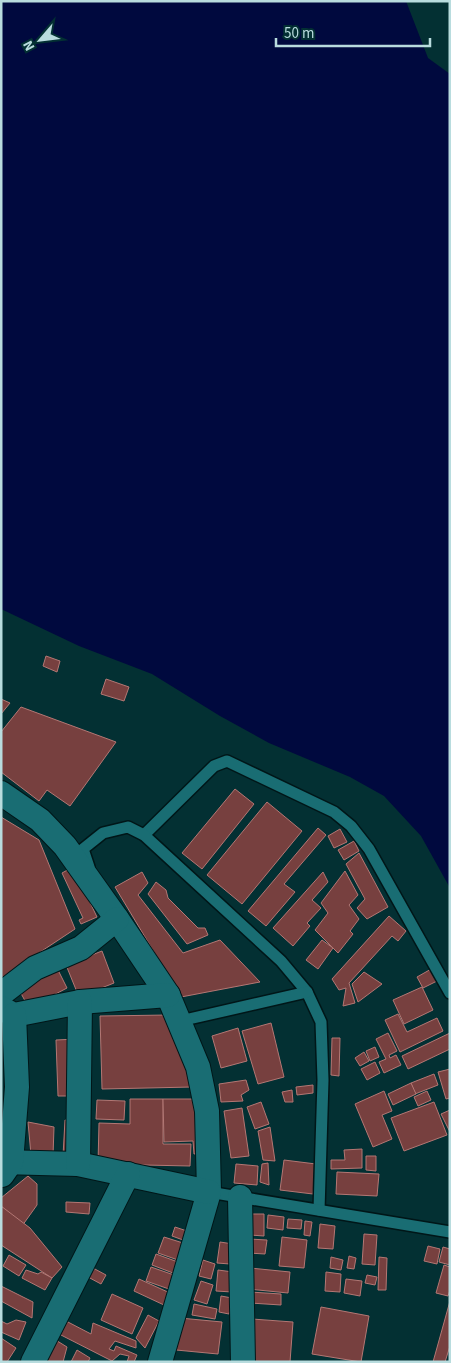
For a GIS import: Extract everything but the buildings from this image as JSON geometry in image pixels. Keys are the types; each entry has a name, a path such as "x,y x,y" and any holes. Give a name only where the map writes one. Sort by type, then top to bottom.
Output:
{"street":[{"path":"1,793 40,820 65,846 168,995 198,1067 207,1111 209,1192 160,1362"},
{"path":"1,994 35,968 81,948 117,919"},
{"path":"168,995 80,1002 7,1012 17,1087 4,1167 78,1164 209,1192"},
{"path":"78,1164 80,1002"},
{"path":"33,1362 128,1174"},
{"path":"240,1197 243,1362"}],"lane":[{"path":"144,835 214,766 227,761 334,812 351,826 369,849 450,993"},
{"path":"95,888 83,849 102,833 128,827 144,835 281,961 307,992 322,1022 323,1080 319,1210"},
{"path":"180,1021 307,992"},
{"path":"209,1192 450,1232"}],"shaded area":[{"path":"1,1 406,1 428,58 450,74 450,888 421,836 384,796 350,777 269,743 220,716 152,674 79,646 1,609"}]}
